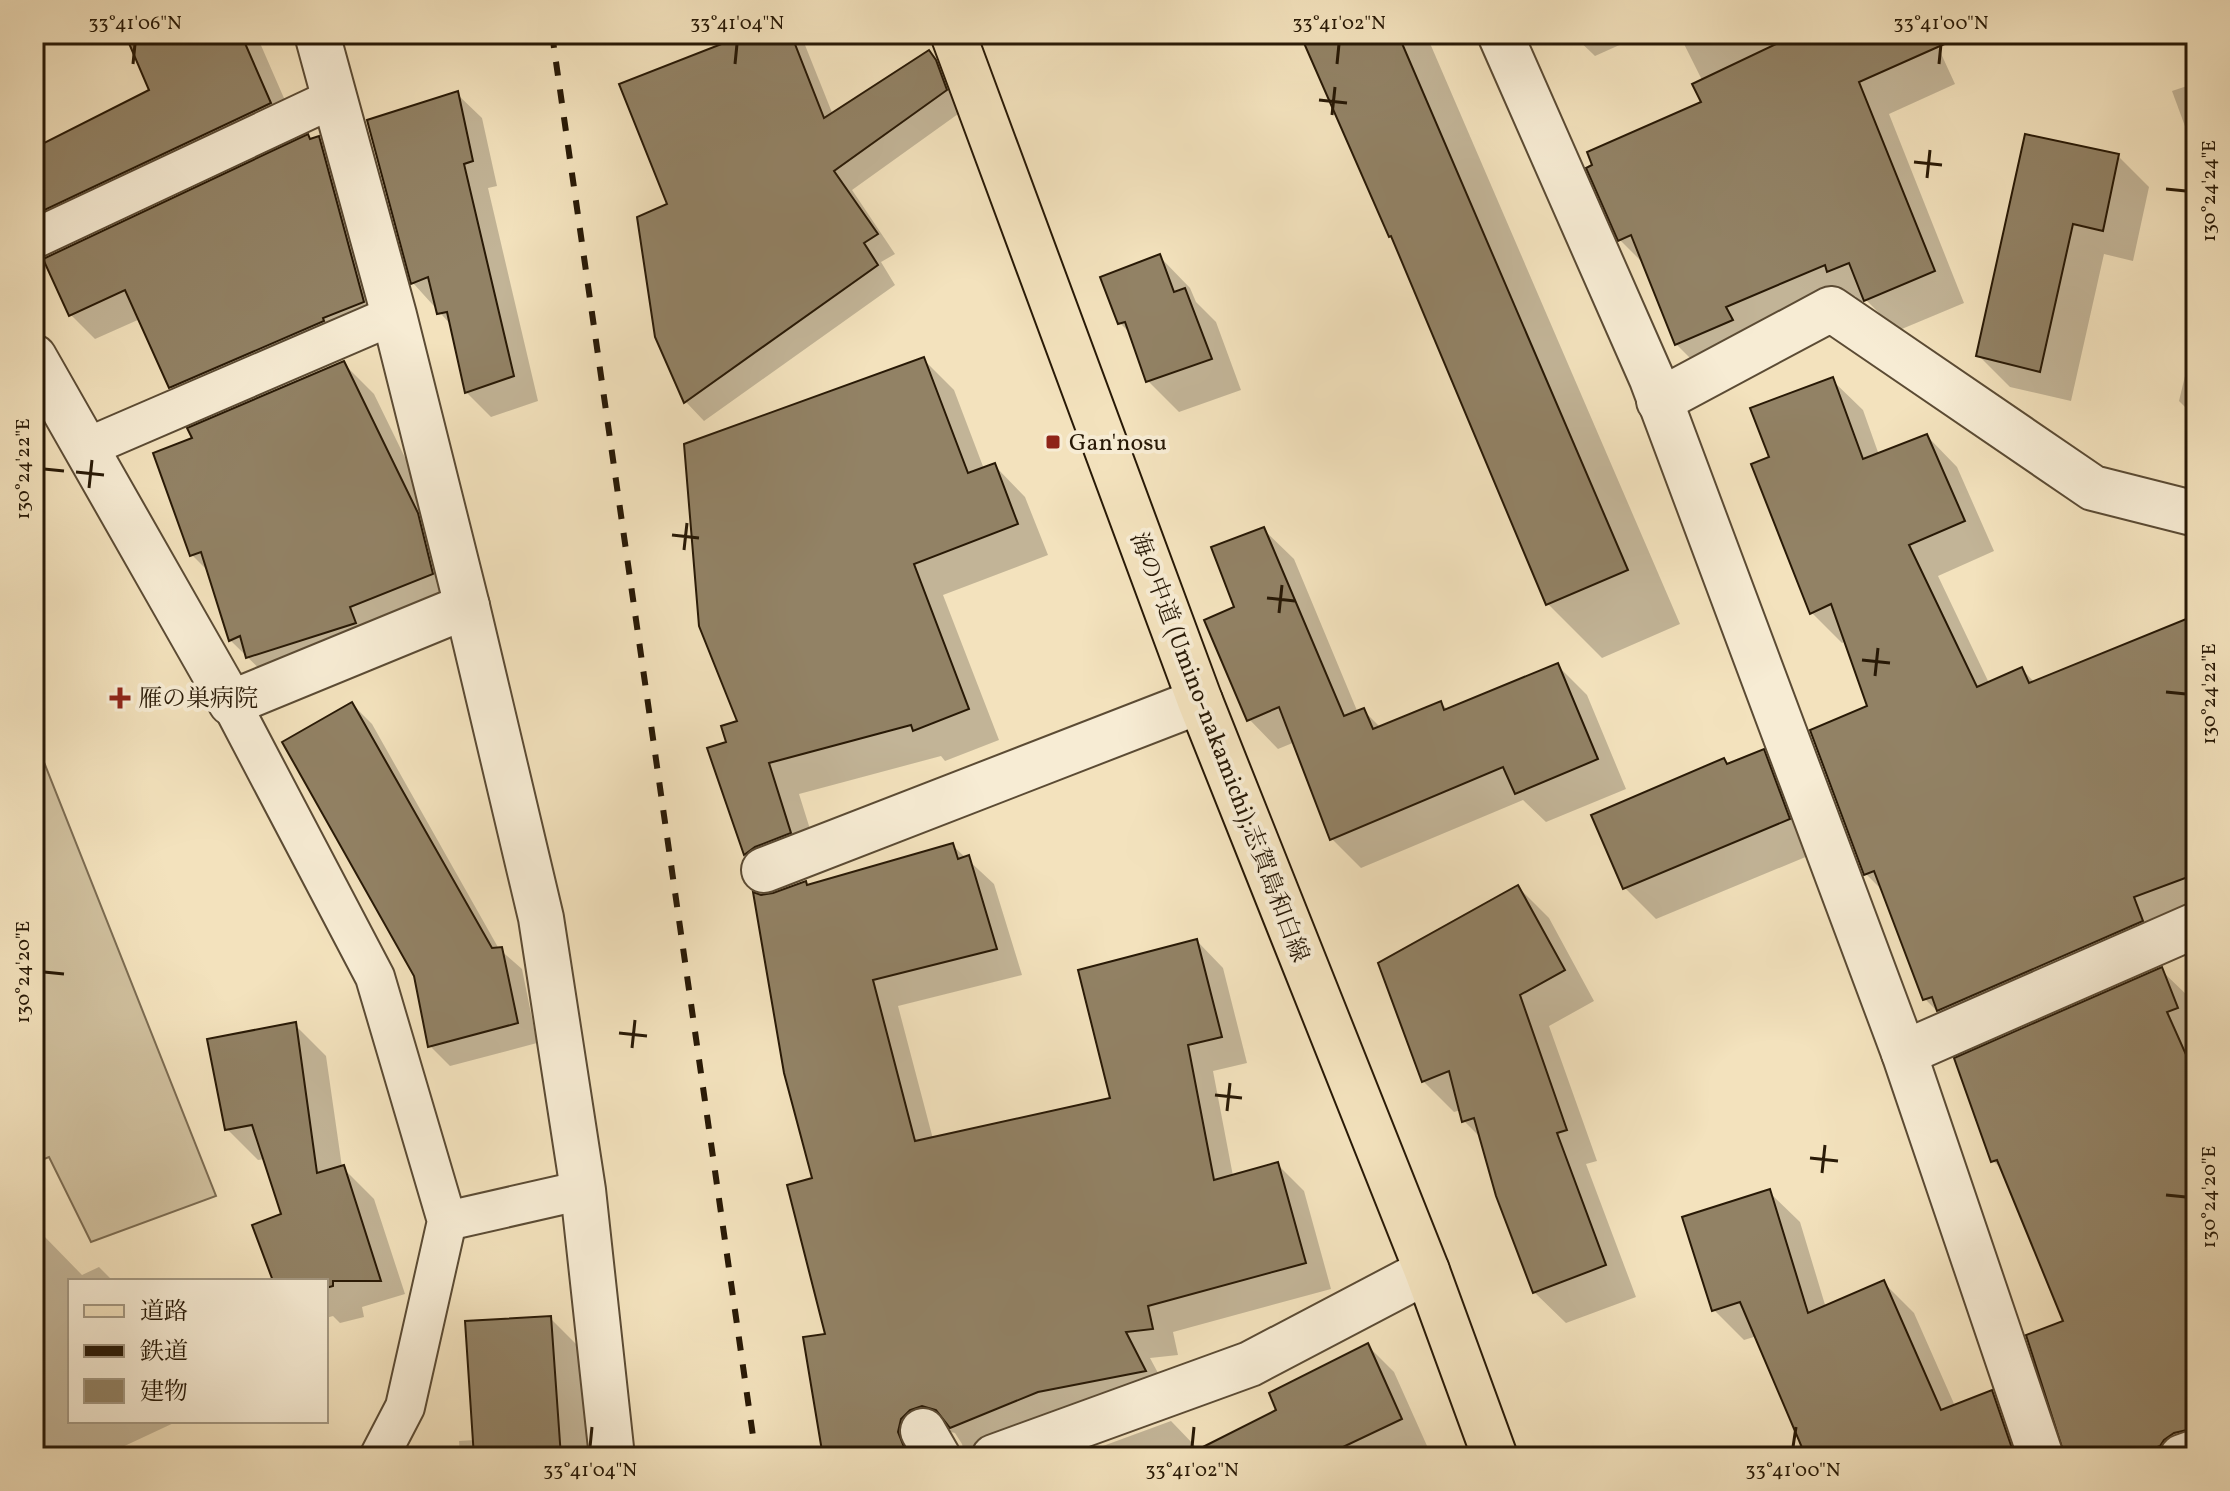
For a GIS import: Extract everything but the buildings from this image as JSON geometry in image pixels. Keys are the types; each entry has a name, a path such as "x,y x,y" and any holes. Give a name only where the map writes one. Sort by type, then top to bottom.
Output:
{"main road":[{"name":"海の中道 (Umino-nakamichi);志賀島和白線","path":"953,34 1200,701 1427,1271 1495,1457"}],"street":[{"path":"317,34 394,315 541,918 583,1190 612,1457"},
{"path":"1500,34 1659,401 1904,1053 2041,1457"},
{"path":"1659,401 1831,309 2093,488 2196,514"},
{"path":"34,357 231,703 467,606"},
{"path":"764,870 1200,701"},
{"path":"1904,1053 2196,925"},
{"path":"994,1457 1250,1364 1427,1271"},
{"path":"2182,1457 2196,1452"}],"lane":[{"path":"34,239 334,98"},
{"path":"88,447 394,315"},
{"path":"231,703 375,977 447,1221 405,1407 379,1457"},
{"path":"447,1221 583,1190"}],"shaded area":[{"path":"34,737 216,1196 91,1242 49,1157 34,1163"}],"railway":[{"path":"552,34 756,1457"}],"place":[{"name":"Gan'nosu","path":"1053,442"},
{"name":"雁の巣病院","path":"120,698"}]}
